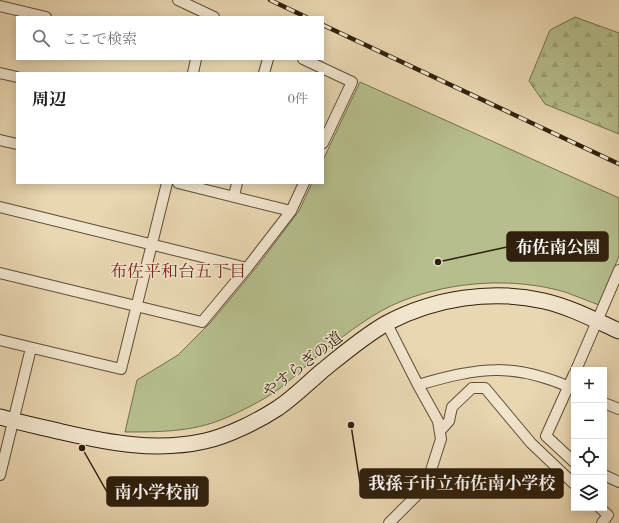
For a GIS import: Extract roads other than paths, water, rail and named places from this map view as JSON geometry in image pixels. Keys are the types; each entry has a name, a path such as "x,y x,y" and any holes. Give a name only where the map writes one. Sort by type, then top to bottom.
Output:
{"street":[{"path":"178,0 209,16"},
{"path":"0,6 42,16"},
{"path":"193,72 196,60"},
{"path":"264,72 268,60"},
{"path":"305,60 352,82 324,141"},
{"path":"0,73 16,78"},
{"path":"0,140 16,144"},
{"path":"0,340 121,369 167,184"},
{"path":"182,184 291,211"},
{"path":"234,196 237,184"},
{"path":"0,274 202,322 247,268 291,211 304,184"},
{"path":"0,207 247,268"},
{"path":"577,367 619,270"},
{"name":"やすらぎの道","path":"7,419 98,441 123,444 151,447 178,446 206,441 243,428 279,407 354,345 387,324 411,312 438,303 467,298 504,296 544,301 569,309 619,331"},
{"path":"387,324 438,421 441,439 426,486 389,523"},
{"path":"0,475 7,419 31,348"},
{"path":"418,385 451,375 473,371 504,369 529,372 571,388 546,436 571,459"},
{"path":"440,431 449,421 452,407 457,402 472,388 485,388 531,443 571,481"},
{"path":"606,403 619,409"},
{"path":"607,476 619,482"},
{"path":"602,523 608,515 603,511"}],"railway":[{"path":"270,0 304,16"},
{"path":"324,25 619,164"}],"place":[{"name":"布佐南公園","path":"438,262"},
{"name":"我孫子市立布佐南小学校","path":"351,425"},
{"name":"南小学校前","path":"82,448"}],"district":[{"name":"布佐平和台五丁目","path":"178,271"}]}
